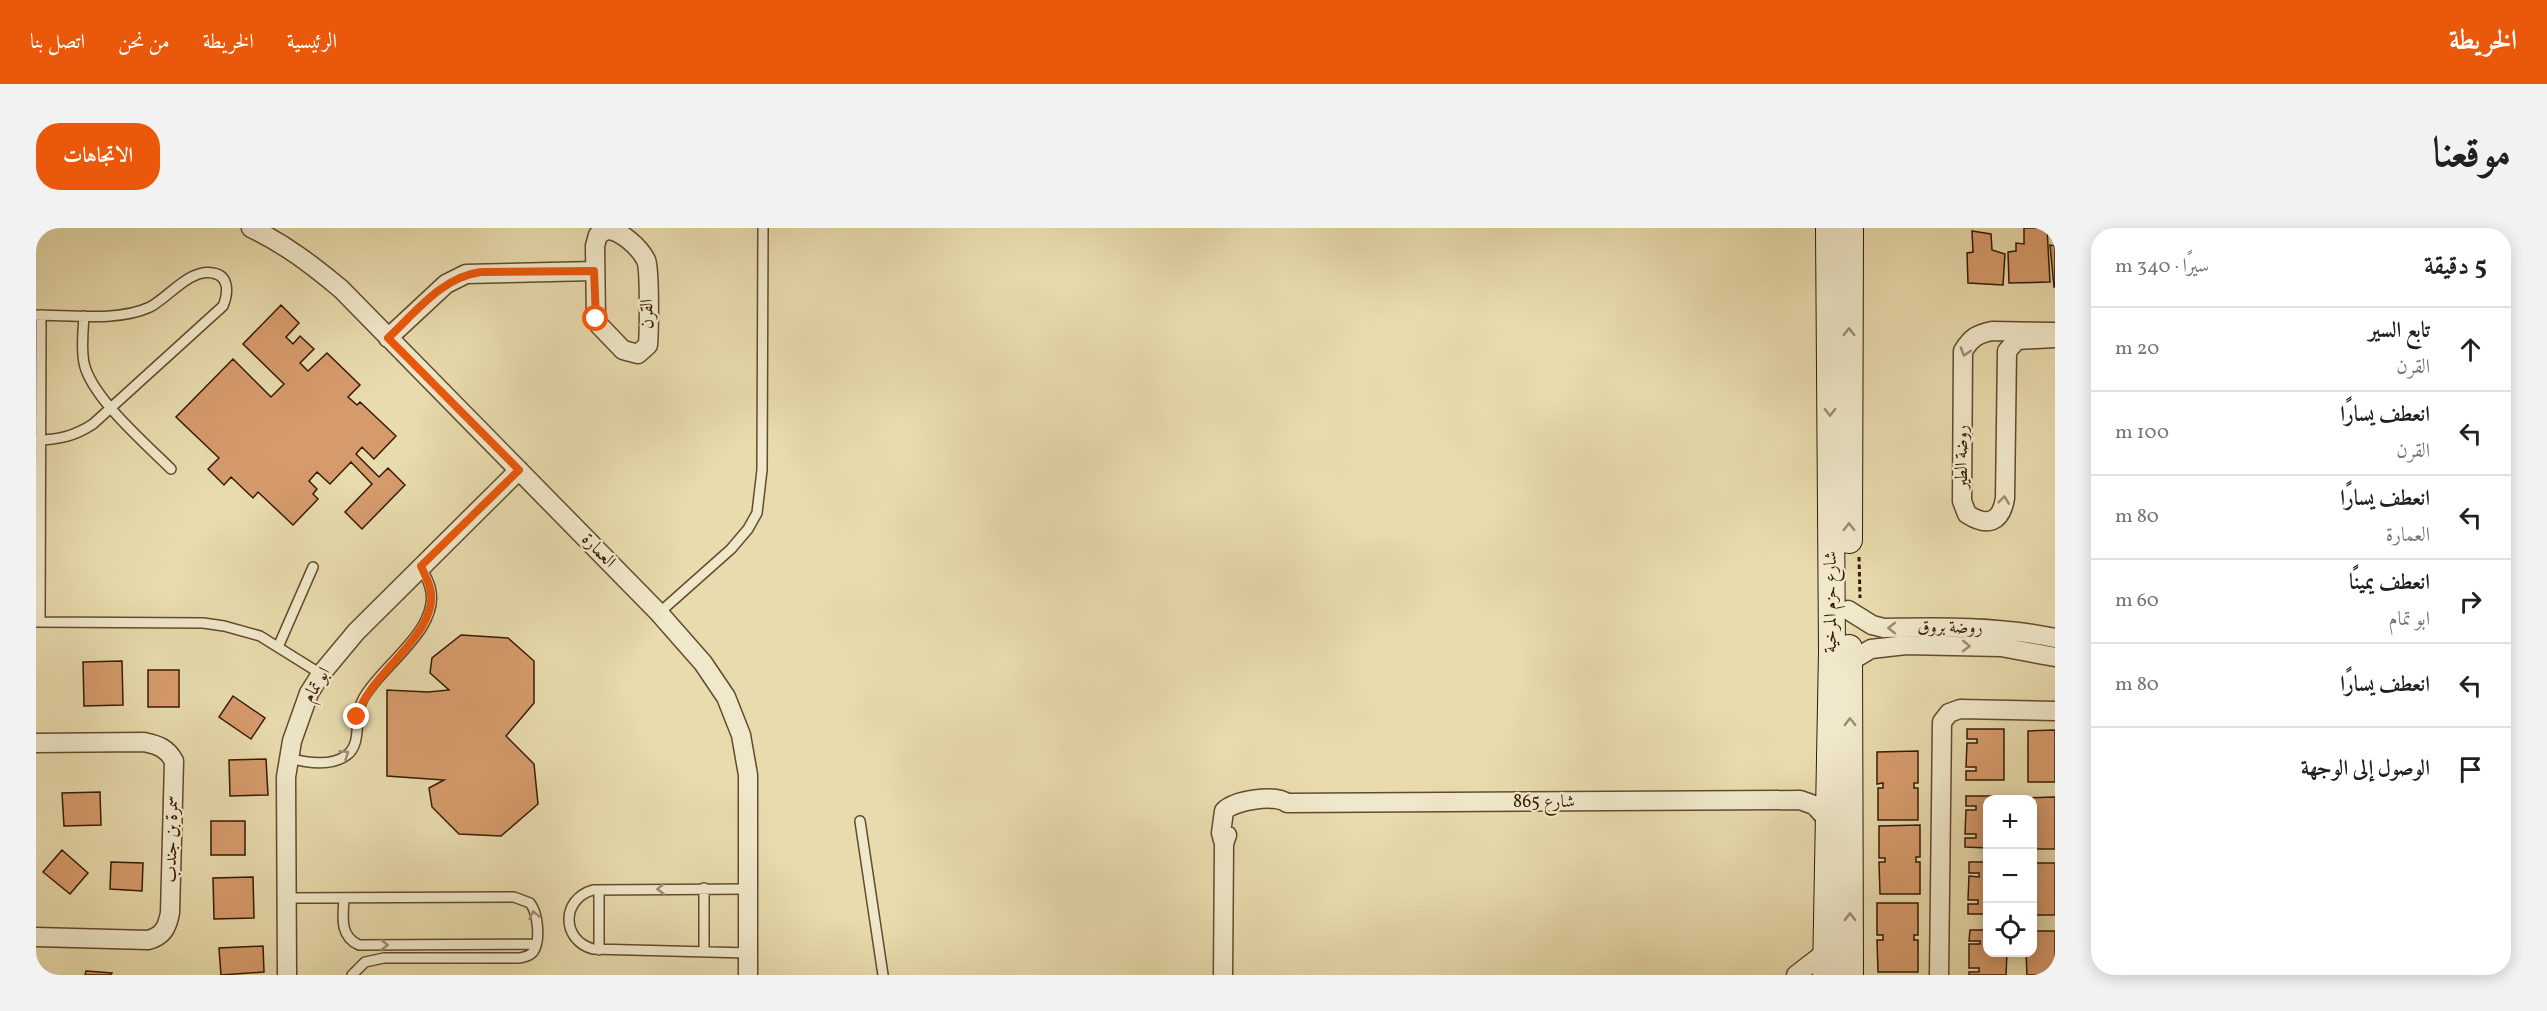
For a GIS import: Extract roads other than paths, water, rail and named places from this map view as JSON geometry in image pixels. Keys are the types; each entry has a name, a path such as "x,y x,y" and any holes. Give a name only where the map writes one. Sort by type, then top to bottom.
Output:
{"street":[{"name":"العمارة","path":"251,228 278,240 307,260 341,289 659,613 715,679 738,725 746,755 748,775 748,975"},
{"name":"شارع حزم المرخية","path":"1826,964 1832,651 1829,228"},
{"name":"شارع حزم المرخية","path":"1850,228 1856,607 1849,662 1850,975"},
{"name":"القرن","path":"606,230 617,231 624,236 646,261 648,345 643,352 633,354 622,350 598,326 594,271 596,240 606,230"},
{"path":"388,338 446,284 466,274 594,271"},
{"path":"1982,333 1992,331 2055,332"},
{"path":"1982,333 1996,340 2007,351 2017,340 2055,338"},
{"name":"روضة الطير","path":"1982,333 1974,336 1963,351 1962,501 1966,514 1976,520 1995,519 2003,511 2007,351"},
{"name":"ابو تمام","path":"287,975 286,777 300,714 309,693 321,674 356,632 519,470"},
{"name":"روضة بروق","path":"1856,607 1872,625 1884,628 1978,628 2025,632 2055,638"},
{"name":"روضة بروق","path":"1849,662 1871,649 1896,645 2001,647 2055,657"},
{"path":"1939,975 1942,722 1948,713 1960,709 2055,711"},
{"name":"سمرة بن جندب","path":"36,743 144,742 158,745 170,753 174,761 170,913 167,927 159,937 148,940 36,937"},
{"path":"1800,800 1814,793 1829,777"},
{"path":"1800,800 1814,805 1827,819"},
{"name":"شارع 865","path":"1223,975 1224,844 1231,821 1242,811 1282,806 1287,803 1800,800"},
{"path":"1796,975 1826,964"}],"lane":[{"path":"659,613 731,549 757,513 762,470 763,228"},
{"path":"38,440 74,435 84,430 111,408 223,306 228,293 225,281 215,273 200,273 149,307 129,313 84,316 39,315 38,440 38,622 203,623 245,630 260,636 321,674"},
{"path":"84,316 84,363 91,381 111,408 171,469"},
{"path":"289,759 305,763 331,761 345,756 354,747 357,741 357,717 362,700 417,634 427,618 431,589 421,566"},
{"path":"278,647 313,567"},
{"path":"860,821 883,975"},
{"path":"748,953 599,950 587,947 576,940 570,929 568,917 576,899 586,892 704,888 749,889"},
{"path":"704,888 704,951"},
{"path":"599,890 599,950"},
{"path":"287,898 520,897 531,903 536,913 535,945 532,953 519,958 384,958 365,962 352,975"},
{"path":"344,898 345,933 354,942 364,945 535,945"},
{"path":"364,945 365,962"}]}
